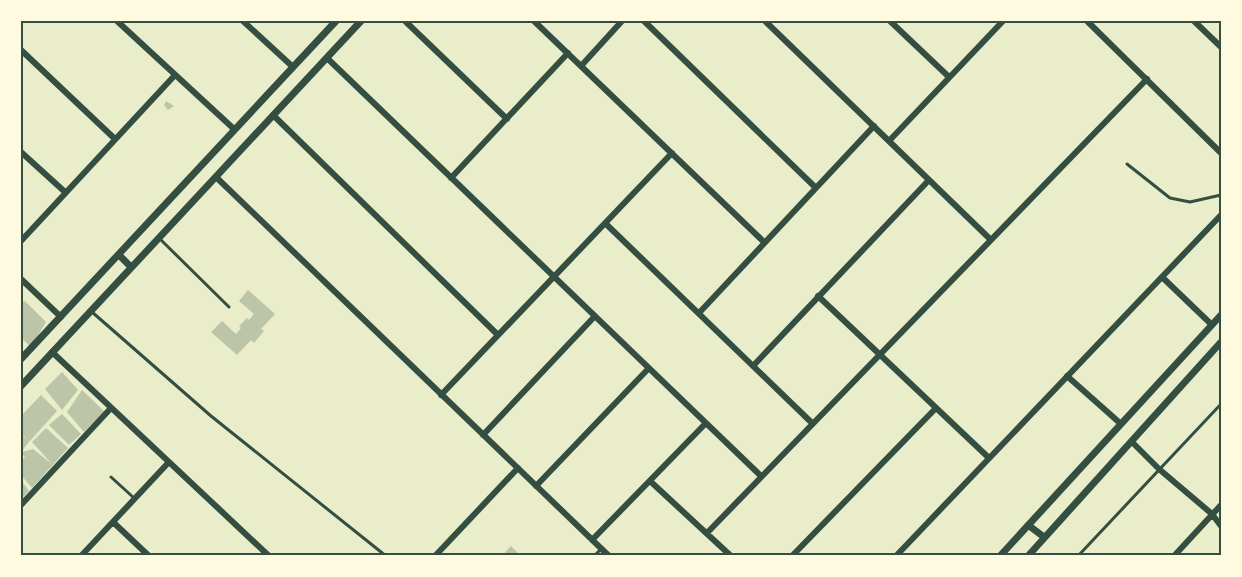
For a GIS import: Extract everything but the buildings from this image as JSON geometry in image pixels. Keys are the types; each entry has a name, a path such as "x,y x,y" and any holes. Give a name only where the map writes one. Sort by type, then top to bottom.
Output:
{"street":[{"path":"117,21 234,129"},
{"path":"243,21 293,67"},
{"path":"21,359 336,21"},
{"path":"21,386 361,21"},
{"path":"405,21 507,119"},
{"path":"534,21 764,242"},
{"path":"581,66 622,21"},
{"path":"644,21 816,188"},
{"path":"765,21 990,239"},
{"path":"889,141 1003,21"},
{"path":"1087,21 1221,153"},
{"path":"1194,21 1221,47"},
{"path":"892,22 949,77"},
{"path":"21,50 115,139"},
{"path":"451,178 568,53"},
{"path":"327,58 760,476"},
{"path":"21,241 175,75"},
{"path":"706,533 1147,79"},
{"path":"273,115 498,335"},
{"path":"699,314 874,126"},
{"path":"21,152 65,192"},
{"path":"441,394 672,153"},
{"path":"216,177 609,556"},
{"path":"753,366 929,180"},
{"path":"896,556 1221,215"},
{"path":"605,223 812,423"},
{"path":"118,255 131,267"},
{"path":"1162,277 1212,325"},
{"path":"21,279 61,317"},
{"path":"818,296 989,458"},
{"path":"1000,556 1221,315"},
{"path":"483,435 595,316"},
{"path":"1028,556 1221,342"},
{"path":"52,352 269,556"},
{"path":"536,486 649,368"},
{"path":"1067,376 1121,424"},
{"path":"21,505 111,408"},
{"path":"792,556 936,408"},
{"path":"592,540 706,423"},
{"path":"1132,442 1212,514 1221,526"},
{"path":"81,556 169,462"},
{"path":"435,556 518,468"},
{"path":"650,481 731,556"},
{"path":"1174,556 1221,505"},
{"path":"113,522 149,556"},
{"path":"1029,525 1044,537"}],"lane":[{"path":"1127,164 1170,198 1190,202 1221,195"},
{"path":"159,238 229,307"},
{"path":"91,310 211,416 386,556"},
{"path":"1078,556 1221,404"},
{"path":"111,477 135,499"},
{"path":"594,556 601,549"}]}
